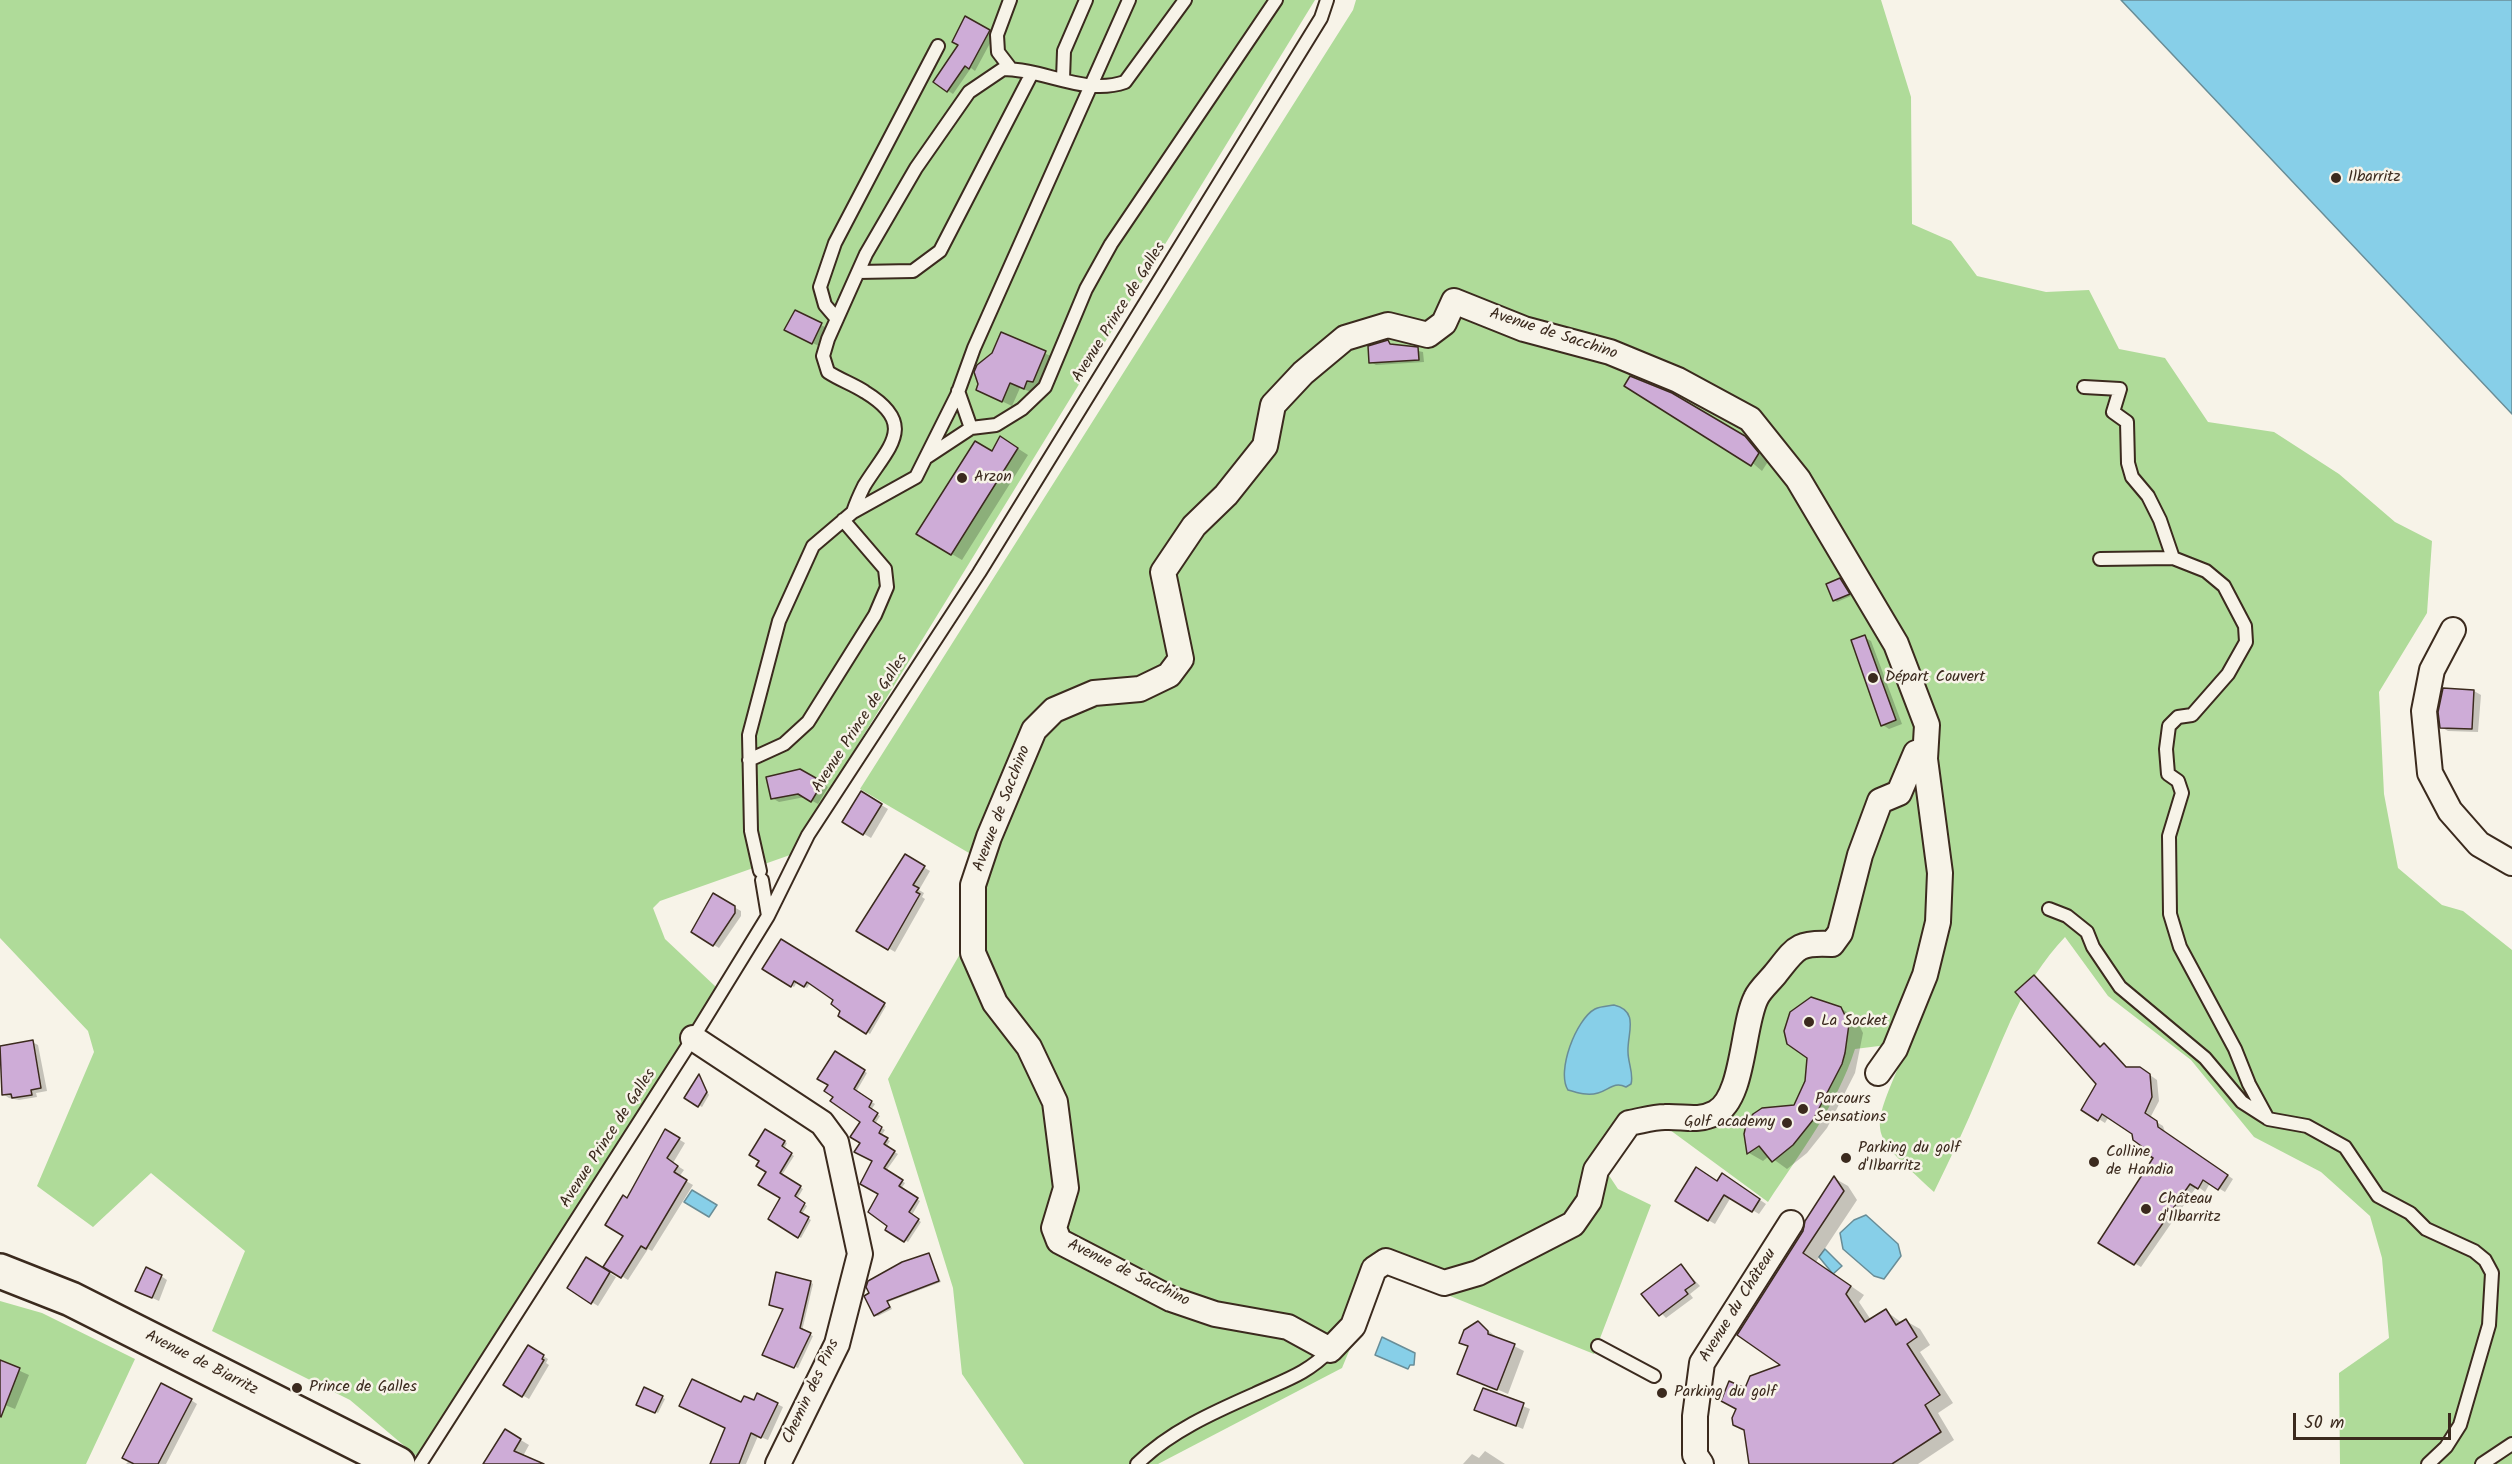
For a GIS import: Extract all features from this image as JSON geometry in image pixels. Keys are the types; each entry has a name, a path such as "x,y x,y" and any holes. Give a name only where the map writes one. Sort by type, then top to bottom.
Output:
{"main road":[{"name":"Avenue de Biarritz","path":"0,1271 71,1299 398,1464"}],"street":[{"name":"Avenue de Sacchino","path":"1330,1350 1288,1327 1215,1314 1171,1299 1059,1241 1054,1228 1066,1188 1055,1102 1029,1047 995,1003 973,953 973,885 988,837 1034,730 1054,710 1094,693 1140,689 1169,675 1181,659 1163,572 1194,526 1226,495 1265,446 1273,405 1303,372 1345,338 1388,326 1428,335 1444,323 1454,301 1524,328 1620,356 1678,380 1750,419 1804,489 1896,644 1927,725 1925,750 1940,873 1938,922 1925,975 1895,1050 1878,1073"},
{"path":"2453,630 2432,670 2424,711 2430,773 2450,811 2479,844 2512,863"},
{"path":"1330,1350 1353,1326 1374,1269 1386,1261 1444,1283 1478,1273 1573,1224 1589,1201 1596,1170 1629,1123 1665,1117 1696,1119 1717,1113 1729,1098 1741,1066 1742,1045 1756,997 1791,951 1813,943 1832,944 1840,933 1860,855 1880,801 1899,793 1916,753 1925,750"},
{"name":"Chemin des Pins","path":"693,1038 822,1123 836,1142 860,1254 837,1344 778,1464"},
{"name":"Avenue du Château","path":"1701,1464 1695,1455 1695,1416 1702,1363 1791,1223"}],"lane":[{"path":"1010,0 997,35 998,52 1011,69"},
{"path":"1064,79 1064,51 1086,0"},
{"path":"768,916 751,831 749,735 780,621 813,546 853,512 916,477 958,391 974,348 1130,0"},
{"path":"853,512 864,487 895,440 897,429 894,418 884,406 864,391 828,372 823,356 858,272 916,168 969,92 1004,69 1064,79 1091,88 1103,84 1113,86 1125,82 1185,0"},
{"path":"926,458 971,428 996,425 1022,409 1045,387 1086,289 1111,244 1276,0"},
{"name":"Avenue Prince de Galles","path":"420,1464 693,1038 768,916 808,834 979,573 1321,18 1327,0"},
{"path":"837,319 825,305 820,287 835,243 938,46"},
{"path":"858,272 913,271 940,251 1032,73"},
{"path":"2084,387 2120,389 2113,412 2127,422 2128,463 2132,477 2148,496 2160,520 2173,558"},
{"path":"958,391 971,428"},
{"path":"749,760 784,744 808,722 875,615 886,587 885,569 843,520"},
{"path":"2100,559 2173,558 2206,571 2224,586 2245,626 2246,642 2228,674 2192,715 2178,717 2169,726 2166,749 2168,774 2178,781 2182,793 2169,836 2170,914 2180,947 2235,1049 2268,1119"},
{"path":"2049,909 2067,916 2087,932 2093,947 2120,987 2205,1058 2242,1102 2268,1119 2307,1126 2346,1147 2378,1196 2410,1213 2426,1229 2474,1251 2485,1260 2492,1273 2489,1325 2460,1425 2446,1447 2428,1464"},
{"path":"1598,1346 1654,1376"},
{"path":"1137,1464 1152,1449 1211,1413 1313,1368 1330,1350"},
{"path":"2482,1464 2512,1443"}],"green space":[{"path":"0,0 1315,0 790,855 660,901 653,908 665,939 716,987 421,1460 350,1400 212,1331 245,1251 151,1173 93,1227 37,1186 94,1052 88,1031 0,938"},
{"path":"1356,0 1881,0 1911,97 1912,224 1951,241 1977,276 2046,292 2089,290 2119,349 2165,358 2208,422 2274,432 2339,474 2395,522 2432,541 2427,613 2379,692 2384,794 2398,868 2442,905 2463,911 2512,950 2512,1464 2340,1464 2339,1373 2389,1338 2382,1258 2370,1216 2321,1172 2254,1137 2191,1060 2108,996 2065,937 2036,973 2015,1011 1934,1192 1896,1156 1886,1144 1881,1132 1880,1119 1884,1103 1904,1054 1887,1045 1855,1049 1828,1109 1768,1202 1670,1130 1648,1123 1628,1133 1608,1174 1618,1189 1651,1205 1594,1354 1383,1269 1342,1368 1158,1464 1024,1464 962,1374 953,1288 888,1079 964,947 969,853 860,789 1353,10"},
{"path":"0,1301 42,1313 135,1359 86,1464 0,1464"}],"water":[{"path":"2121,0 2512,0 2512,414"},
{"path":"1614,1005 1627,1012 1630,1018 1628,1052 1631,1084 1626,1087 1615,1085 1594,1094 1568,1090 1564,1071 1575,1034 1581,1023 1595,1009"},
{"path":"692,1190 717,1205 709,1217 684,1202"},
{"path":"1866,1215 1898,1244 1901,1256 1884,1279 1874,1276 1843,1249 1840,1233 1854,1220"},
{"path":"1825,1249 1842,1266 1833,1274 1819,1257"},
{"path":"1382,1337 1415,1353 1414,1365 1410,1365 1408,1369 1375,1355"}],"building":[{"path":"965,16 990,30 969,69 965,66 947,92 933,82 958,45 952,42"},
{"path":"795,310 822,323 812,344 784,330"},
{"path":"1001,332 1046,351 1033,382 1027,381 1024,389 1010,383 1002,402 976,390 978,384 974,372 977,365 992,353"},
{"path":"1388,340 1390,344 1418,347 1419,360 1369,363 1368,346"},
{"path":"1630,376 1672,393 1745,436 1759,453 1751,466 1624,386"},
{"path":"1000,436 1018,448 951,555 916,534 975,441 992,451"},
{"path":"1840,578 1850,594 1833,601 1826,584"},
{"name":"Départ Couvert","path":"1865,635 1896,720 1881,726 1851,640"},
{"path":"2443,688 2474,690 2472,729 2440,728 2438,712"},
{"path":"800,769 823,782 811,802 798,794 771,799 766,777"},
{"path":"861,791 882,804 863,835 842,822"},
{"path":"905,854 925,866 913,885 919,888 916,892 920,894 888,950 856,931"},
{"path":"713,893 735,906 735,913 713,946 691,932"},
{"path":"781,939 885,1003 866,1034 838,1016 840,1011 831,1004 833,1000 807,982 804,987 794,981 791,987 762,969"},
{"path":"2034,975 2100,1047 2104,1043 2126,1067 2140,1067 2150,1074 2152,1097 2145,1113 2157,1121 2158,1127 2228,1175 2218,1190 2203,1180 2198,1189 2190,1184 2134,1265 2098,1243 2153,1158 2142,1151 2144,1148 2133,1140 2132,1134 2102,1114 2098,1121 2081,1110 2096,1084 2015,992"},
{"path":"1811,997 1841,1007 1849,1024 1845,1053 1842,1064 1813,1120 1793,1145 1772,1162 1759,1146 1747,1154 1744,1134 1746,1125 1753,1114 1762,1108 1794,1105 1805,1081 1807,1058 1787,1044 1784,1031 1790,1012"},
{"path":"33,1040 41,1088 31,1090 32,1095 12,1098 11,1094 2,1095 0,1046"},
{"path":"835,1051 865,1070 854,1089 872,1101 869,1107 878,1113 873,1121 882,1127 879,1133 888,1138 884,1144 895,1151 884,1168 903,1180 899,1186 918,1198 909,1212 919,1219 904,1242 885,1230 887,1226 868,1212 878,1194 860,1184 872,1161 854,1152 860,1143 850,1137 860,1122 830,1101 833,1097 824,1091 828,1085 817,1079"},
{"path":"699,1074 707,1092 698,1107 684,1098"},
{"path":"665,1129 680,1138 667,1158 678,1166 674,1172 687,1180 646,1249 641,1246 621,1278 603,1267 623,1236 605,1225 623,1195 627,1198"},
{"path":"765,1129 785,1141 782,1146 792,1153 780,1173 801,1186 795,1196 805,1203 800,1212 809,1217 798,1238 768,1219 780,1198 758,1185 766,1172 756,1166 759,1161 749,1155"},
{"path":"1696,1167 1717,1181 1722,1173 1760,1199 1752,1212 1724,1195 1708,1221 1675,1201"},
{"path":"1834,1176 1844,1191 1803,1253 1851,1286 1846,1294 1865,1322 1886,1309 1896,1325 1906,1319 1917,1337 1907,1344 1940,1395 1925,1405 1941,1432 1892,1464 1749,1464 1744,1430 1733,1425 1732,1418 1736,1409 1721,1401 1729,1381 1745,1388 1750,1376 1780,1365 1737,1335 1803,1231 1805,1221"},
{"path":"929,1253 939,1281 887,1301 890,1307 874,1316 864,1296 869,1293 866,1287 868,1281 902,1262"},
{"path":"586,1257 610,1272 591,1304 567,1288"},
{"path":"1681,1264 1695,1283 1685,1290 1688,1294 1659,1316 1641,1294"},
{"path":"146,1267 162,1275 152,1298 135,1291"},
{"path":"776,1272 811,1281 800,1328 811,1333 794,1368 762,1355 783,1309 769,1305"},
{"path":"1478,1321 1488,1331 1488,1334 1515,1344 1497,1390 1457,1374 1468,1346 1459,1343 1464,1330"},
{"path":"528,1345 544,1355 542,1359 544,1360 522,1397 503,1385"},
{"path":"0,1360 20,1368 1,1417 0,1416"},
{"path":"692,1379 741,1402 744,1396 754,1400 757,1393 778,1403 761,1438 751,1433 739,1464 710,1464 725,1428 679,1406"},
{"path":"161,1383 192,1399 158,1464 134,1464 122,1458"},
{"path":"644,1387 663,1396 655,1413 636,1405"},
{"path":"1483,1388 1524,1403 1516,1426 1474,1410"},
{"path":"505,1429 521,1439 514,1451 544,1464 483,1464"}],"place":[{"name":"Ilbarritz","path":"2336,178"},
{"name":"Arzon","path":"962,478"},
{"name":"Départ Couvert","path":"1873,678"},
{"name":"La Socket","path":"1809,1022"},
{"name":"Parcours Sensations","path":"1803,1109"},
{"name":"Golf academy","path":"1787,1123"},
{"name":"Parking du golf d'Ilbarritz","path":"1846,1158"},
{"name":"Colline de Handia","path":"2094,1162"},
{"name":"Château d'Ilbarritz","path":"2146,1209"},
{"name":"Prince de Galles","path":"297,1388"},
{"name":"Parking du golf","path":"1662,1393"}]}
